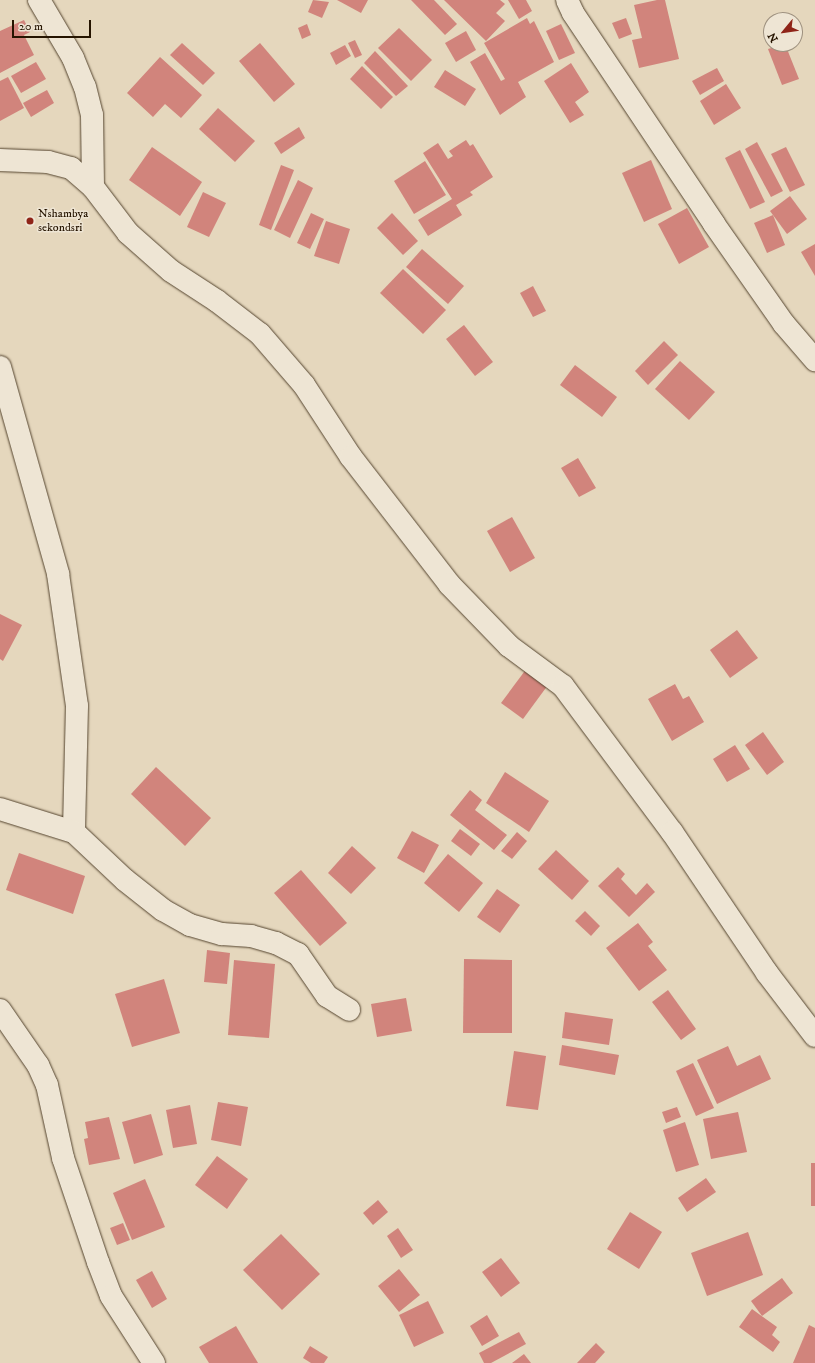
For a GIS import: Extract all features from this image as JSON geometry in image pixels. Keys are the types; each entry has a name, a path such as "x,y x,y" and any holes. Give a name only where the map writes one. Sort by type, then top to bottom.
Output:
{"street":[{"path":"39,0 73,58 86,87 92,115 93,188"},
{"path":"567,0 573,13 714,224 784,324 815,360"},
{"path":"0,160 48,162 71,168 93,188 128,233 171,271 217,301 260,334 304,385 351,457 448,584 509,646 563,686 672,832 767,973 815,1036"},
{"path":"0,366 58,574 77,706 74,832"},
{"path":"0,809 74,832 125,880 163,910 190,925 222,934 257,938 276,943 298,954 327,996 349,1010"},
{"path":"0,1010 38,1065 47,1085 63,1158 111,1296 154,1363"}],"building":[{"path":"313,0 329,2 322,18 308,12"},
{"path":"337,0 368,0 361,13"},
{"path":"411,0 434,0 457,24 445,35"},
{"path":"444,0 500,0 505,4 496,13 505,21 486,41"},
{"path":"508,0 526,0 532,11 519,19"},
{"path":"657,0 665,0 679,59 639,68 632,40 642,38 634,5"},
{"path":"527,18 530,24 534,21 554,62 518,82 526,97 500,115 470,62 485,53 501,81 505,79 484,43"},
{"path":"626,18 632,34 619,39 612,23"},
{"path":"24,20 30,32 24,35 34,55 0,73 0,31"},
{"path":"307,24 311,35 302,39 298,28"},
{"path":"561,24 575,53 559,60 546,31"},
{"path":"399,28 432,60 411,81 378,48"},
{"path":"466,31 476,50 456,62 445,43"},
{"path":"355,40 362,55 355,58 348,43"},
{"path":"182,43 215,73 203,85 170,55"},
{"path":"260,43 295,84 274,102 239,61"},
{"path":"345,45 351,56 336,65 330,53"},
{"path":"375,51 408,86 396,96 364,63"},
{"path":"769,52 788,52 799,79 782,85"},
{"path":"160,57 202,95 181,118 165,104 153,117 127,93"},
{"path":"36,62 46,79 21,93 11,76"},
{"path":"571,63 589,92 575,102 584,115 570,123 544,81"},
{"path":"362,66 393,97 381,109 350,79"},
{"path":"717,68 724,81 700,95 692,81"},
{"path":"445,70 476,89 465,106 434,87"},
{"path":"8,77 24,108 0,121 0,81"},
{"path":"726,84 741,108 714,125 700,101"},
{"path":"47,90 54,103 31,117 23,103"},
{"path":"218,108 255,141 235,162 199,129"},
{"path":"299,127 305,138 281,154 274,143"},
{"path":"466,140 470,146 473,144 493,177 470,192 473,195 456,205 462,215 428,236 418,220 452,199 423,153 438,143 448,159 453,156 449,151"},
{"path":"757,142 783,191 771,197 745,149"},
{"path":"152,147 202,182 180,216 129,180"},
{"path":"786,147 805,185 790,192 771,154"},
{"path":"740,150 765,202 750,209 725,158"},
{"path":"651,160 672,209 644,222 622,173"},
{"path":"425,161 446,195 414,214 394,181"},
{"path":"281,165 294,170 271,230 259,225"},
{"path":"298,180 313,188 290,238 274,230"},
{"path":"203,192 226,203 209,237 187,227"},
{"path":"790,196 807,219 787,234 770,211"},
{"path":"687,208 709,247 679,264 658,224"},
{"path":"311,213 324,219 310,249 297,243"},
{"path":"392,213 418,241 403,255 377,228"},
{"path":"773,215 785,245 767,253 754,223"},
{"path":"326,221 350,229 339,264 314,256"},
{"path":"815,244 815,276 801,252"},
{"path":"422,249 464,286 448,304 406,267"},
{"path":"403,269 446,310 423,334 380,293"},
{"path":"533,286 546,311 533,317 520,293"},
{"path":"464,325 493,362 475,376 446,339"},
{"path":"664,341 678,355 648,385 635,371"},
{"path":"680,361 715,392 689,420 655,389"},
{"path":"575,365 617,397 602,417 560,385"},
{"path":"578,458 596,488 579,497 561,468"},
{"path":"512,517 535,558 510,572 487,531"},
{"path":"0,614 22,625 3,661 0,659"},
{"path":"737,630 758,658 730,678 710,650"},
{"path":"527,668 548,685 523,719 501,703"},
{"path":"675,684 683,699 689,696 704,722 672,741 648,699"},
{"path":"763,732 784,762 767,775 745,745"},
{"path":"735,745 750,769 727,782 713,759"},
{"path":"156,767 211,818 185,846 131,794"},
{"path":"505,772 549,801 529,832 486,803"},
{"path":"470,790 482,800 475,810 507,835 494,850 450,815"},
{"path":"460,829 480,844 471,856 451,841"},
{"path":"412,831 439,845 424,873 397,858"},
{"path":"517,832 527,841 512,859 501,851"},
{"path":"352,846 376,868 351,894 328,873"},
{"path":"556,850 589,881 572,900 538,869"},
{"path":"19,853 85,876 73,914 6,890"},
{"path":"448,854 483,883 459,912 424,883"},
{"path":"618,867 625,874 621,879 636,895 647,883 655,892 629,917 598,886"},
{"path":"301,870 347,923 320,946 274,893"},
{"path":"497,889 520,905 500,933 477,917"},
{"path":"585,911 600,926 591,936 575,921"},
{"path":"638,923 653,942 648,946 667,970 639,991 606,948"},
{"path":"207,950 230,953 227,984 204,982"},
{"path":"464,959 512,960 512,1033 463,1033"},
{"path":"234,960 275,964 269,1038 228,1035"},
{"path":"164,979 180,1033 132,1047 115,994"},
{"path":"668,990 696,1029 681,1040 652,1002"},
{"path":"406,998 412,1031 377,1037 371,1004"},
{"path":"565,1012 613,1019 609,1045 562,1038"},
{"path":"562,1045 619,1055 615,1075 559,1065"},
{"path":"728,1046 737,1066 760,1055 771,1079 717,1104 697,1060"},
{"path":"514,1051 546,1056 538,1110 506,1106"},
{"path":"693,1063 714,1108 696,1116 676,1071"},
{"path":"218,1102 248,1107 241,1146 211,1140"},
{"path":"190,1105 197,1144 173,1148 166,1110"},
{"path":"677,1107 681,1117 666,1123 662,1112"},
{"path":"738,1112 747,1152 711,1159 703,1119"},
{"path":"151,1114 163,1155 134,1164 122,1122"},
{"path":"109,1117 120,1159 89,1165 84,1139 88,1138 85,1122"},
{"path":"685,1122 699,1165 676,1172 663,1130"},
{"path":"217,1156 248,1179 227,1209 195,1185"},
{"path":"811,1163 815,1163 815,1206 811,1206"},
{"path":"706,1178 716,1192 687,1212 678,1198"},
{"path":"145,1179 165,1227 132,1240 113,1193"},
{"path":"378,1200 388,1212 373,1225 363,1213"},
{"path":"630,1212 662,1232 639,1269 607,1249"},
{"path":"123,1223 130,1240 117,1245 110,1228"},
{"path":"398,1228 413,1250 401,1258 387,1236"},
{"path":"748,1232 763,1275 707,1296 691,1253"},
{"path":"281,1234 320,1274 282,1310 243,1270"},
{"path":"501,1258 520,1283 501,1297 482,1272"},
{"path":"399,1269 420,1295 399,1312 378,1286"},
{"path":"152,1271 167,1299 152,1308 136,1280"},
{"path":"782,1278 793,1293 762,1316 751,1301"},
{"path":"428,1301 444,1333 414,1347 399,1315"},
{"path":"752,1309 777,1327 772,1335 780,1342 773,1352 739,1327"},
{"path":"487,1315 499,1336 482,1346 470,1326"},
{"path":"809,1325 815,1328 815,1363 793,1363"},
{"path":"236,1326 258,1363 209,1363 199,1347"},
{"path":"519,1332 526,1344 491,1363 484,1363 479,1353"},
{"path":"596,1343 605,1352 595,1363 577,1363"},
{"path":"310,1346 328,1357 324,1363 311,1363 303,1358"},
{"path":"524,1354 531,1363 512,1363"}],"place":[{"name":"Nshambya sekondsri","path":"30,221"}]}
